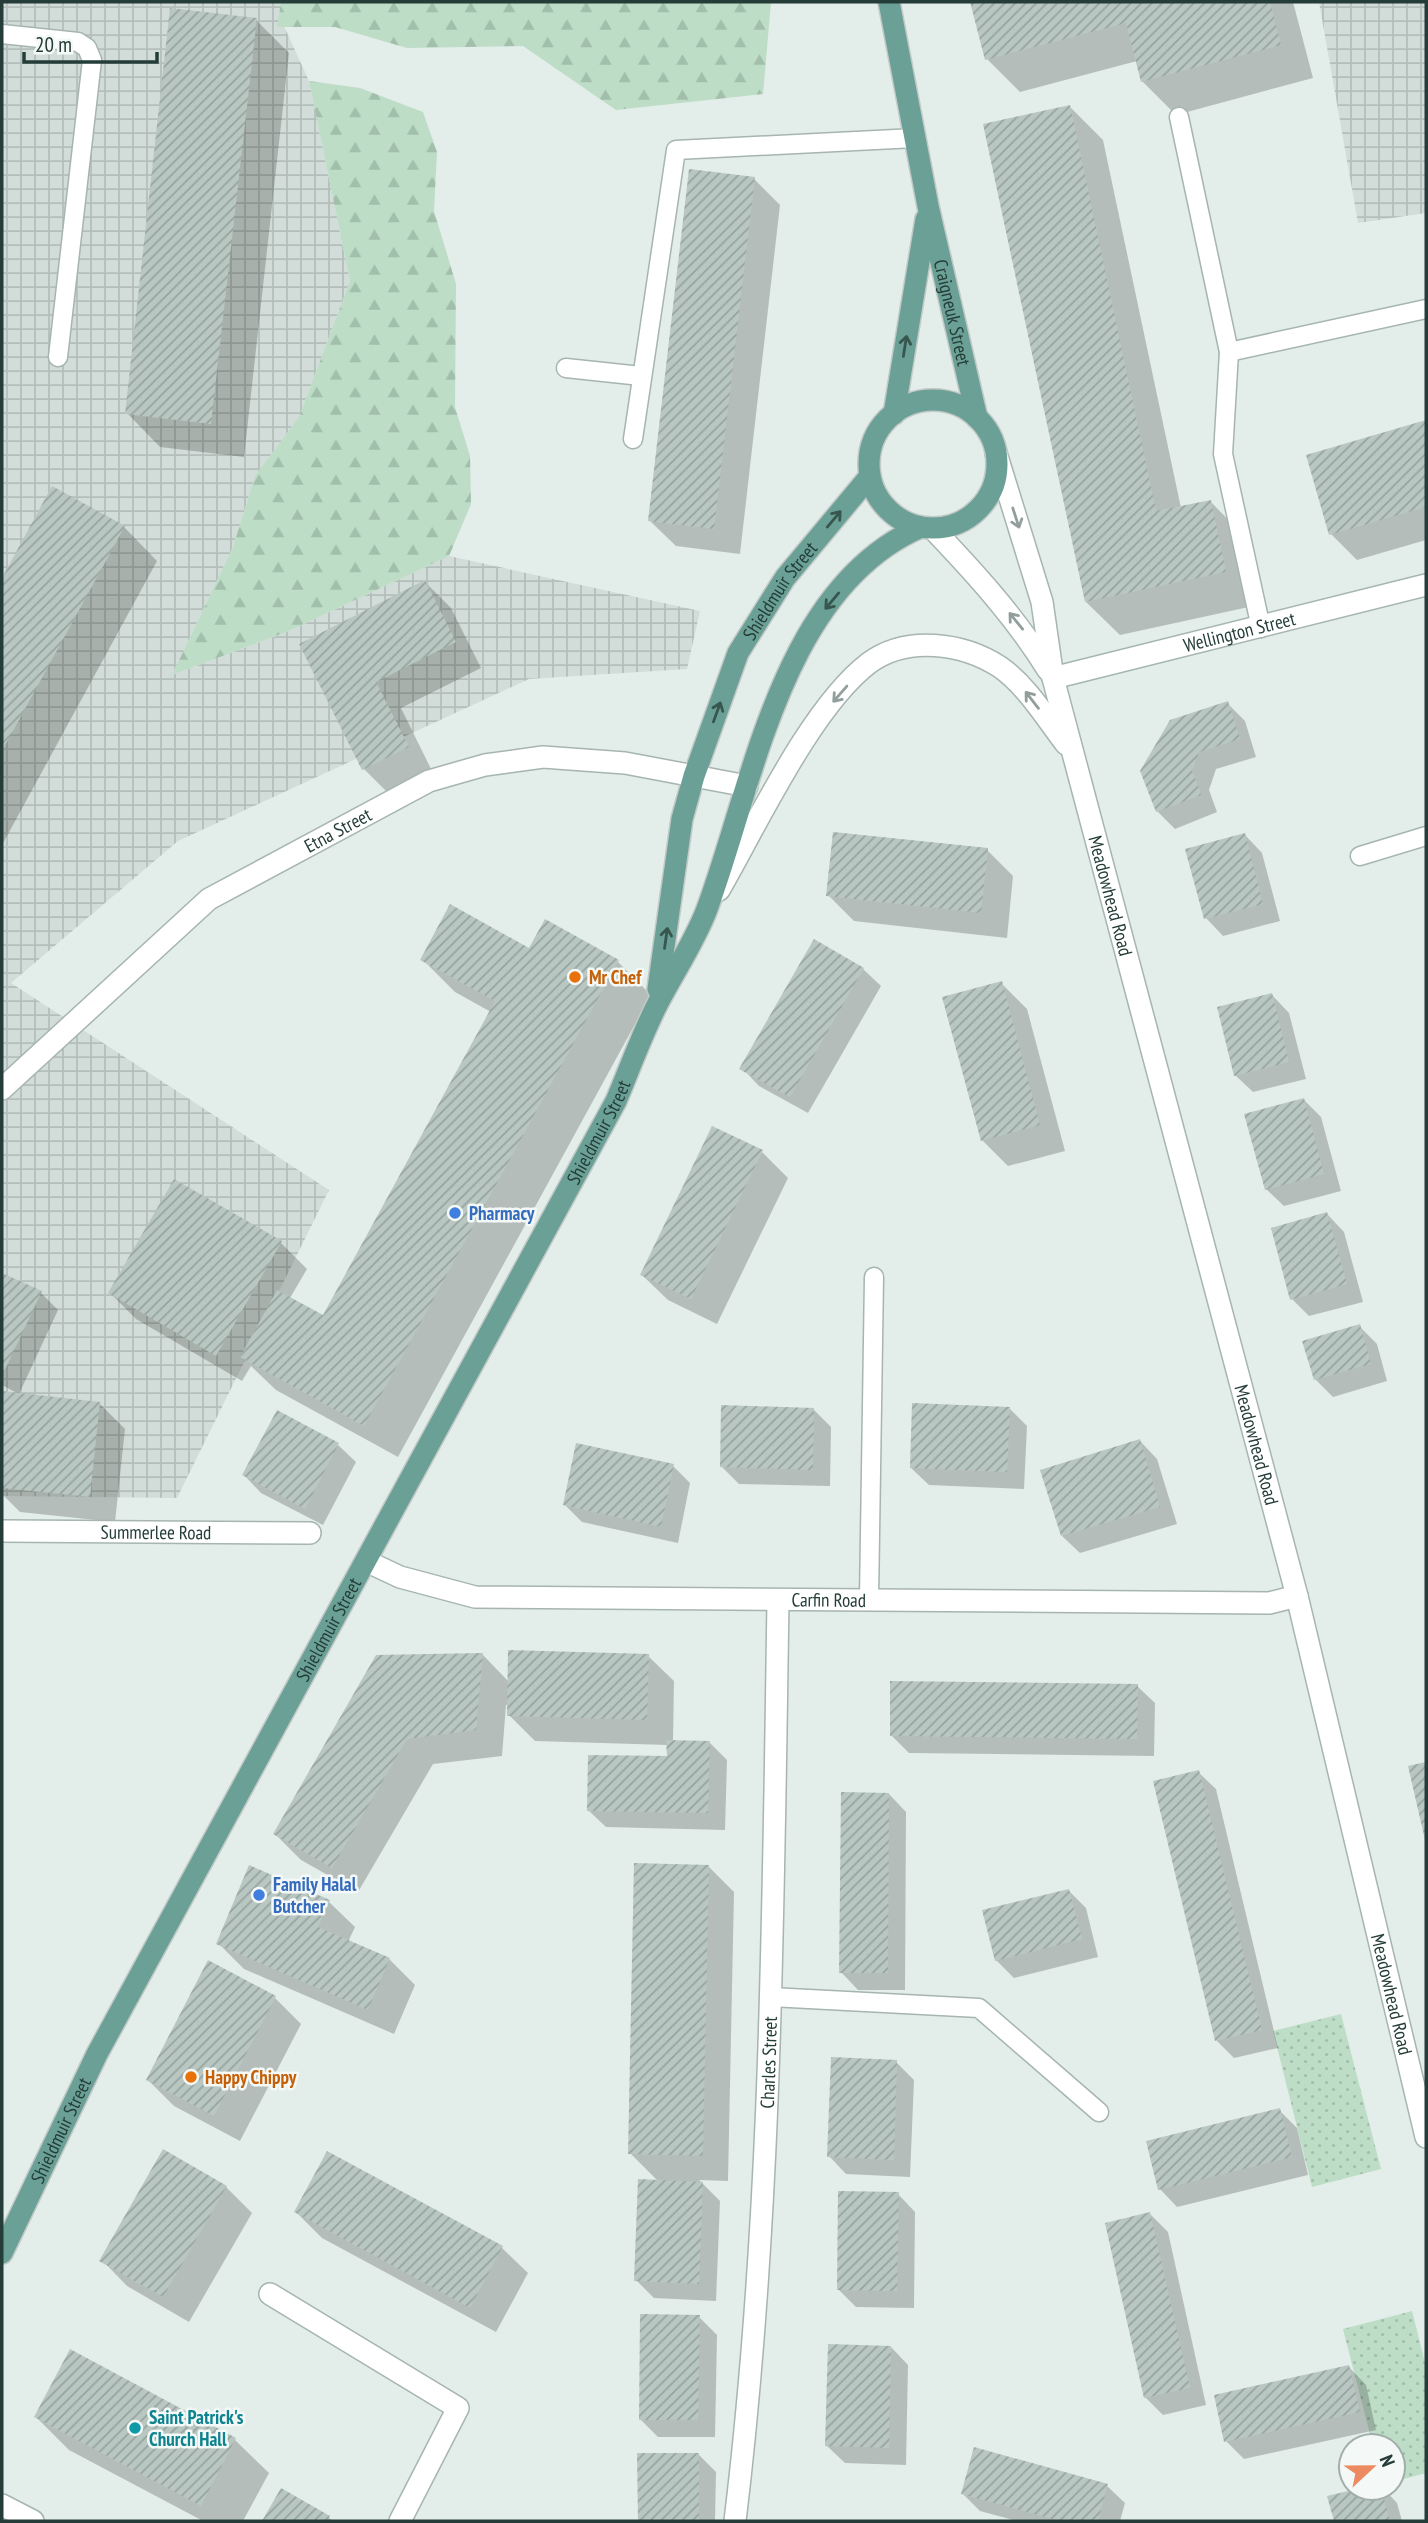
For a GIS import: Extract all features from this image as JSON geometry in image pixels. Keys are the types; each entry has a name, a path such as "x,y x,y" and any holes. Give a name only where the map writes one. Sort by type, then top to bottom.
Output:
{"main road":[{"name":"Craigneuk Street","path":"889,2 928,206 977,418"},
{"name":"Craigneuk Street","path":"894,414 928,206"},
{"path":"921,401 941,401 960,406 977,418 989,433 996,453 996,475 989,496 974,513 955,525 927,528 911,525 891,514 877,497 870,476 869,456 874,436 894,414 902,407 921,401"},
{"name":"Shieldmuir Street","path":"656,1006 682,819 694,776 738,653 785,578 870,476"},
{"name":"Shieldmuir Street","path":"2,2253 97,2054 616,1101 656,1006 706,912 747,786 792,664 820,615 871,559 905,534 927,528"}],"street":[{"name":"Meadowhead Road","path":"996,453 1042,602 1053,678 1297,1596 1426,2137"},
{"name":"Meadowhead Road","path":"927,528 1026,634 1053,678"},
{"name":"Wellington Street","path":"1053,678 1426,585"},
{"name":"Meadowhead Road","path":"706,912 801,747 828,708 870,662 905,648 938,644 964,649 999,667 1020,684 1074,754"},
{"name":"Etna Street","path":"2,1089 209,899 429,780 485,765 542,757 625,763 747,786"},
{"name":"Summerlee Road","path":"2,1531 310,1533"},
{"name":"Carfin Road","path":"366,1561 400,1577 475,1597 1269,1603 1297,1596"},
{"name":"Charles Street","path":"735,2521 750,2395 771,1997 778,1601"},
{"path":"270,2294 458,2408 400,2521"},
{"path":"2,2505 33,2521"}],"lane":[{"path":"2,34 78,42 87,48 92,60 58,357"},
{"path":"1179,117 1229,352 1223,454 1261,628"},
{"path":"633,439 676,149 915,138"},
{"path":"1229,352 1426,309"},
{"path":"566,368 641,376"},
{"path":"1360,856 1426,836"},
{"path":"869,1599 874,1278"},
{"path":"771,1997 979,2008 1100,2112"}],"shaded area":[{"path":"2,2 281,2 279,15 309,81 350,281 299,417 255,476 233,547 172,675 289,631 449,556 700,611 687,669 529,679 178,841 11,983 329,1190 177,1498 2,1496"},
{"path":"1319,2 1426,2 1426,213 1358,223"}],"green space":[{"path":"281,2 771,2 763,94 616,110 523,46 407,48 335,27 277,27"},
{"path":"309,81 360,88 423,112 437,152 434,211 456,284 455,407 470,456 471,504 449,556 289,631 172,675 233,547 255,476 299,417 350,281"},
{"path":"1341,2014 1381,2169 1312,2187 1273,2031"},
{"path":"1412,2311 1426,2367 1426,2473 1407,2478 1407,2432 1369,2432 1343,2329"}],"building":[{"path":"970,2 1270,2 1281,45 1141,82 1126,23 985,60"},
{"path":"170,8 257,18 211,424 125,414"},
{"path":"1070,105 1156,511 1211,500 1226,572 1085,602 983,124"},
{"path":"689,169 755,177 714,529 648,521"},
{"path":"1426,420 1426,507 1329,535 1306,455"},
{"path":"52,486 125,526 2,751 2,578"},
{"path":"425,580 456,642 376,682 409,747 362,770 299,644"},
{"path":"1228,701 1240,739 1199,752 1192,771 1201,795 1156,812 1140,771 1170,720"},
{"path":"833,832 988,848 981,913 826,896"},
{"path":"1245,833 1263,904 1204,919 1185,849"},
{"path":"450,904 529,948 545,919 619,960 364,1426 240,1357 277,1290 323,1315 495,1001 420,960"},
{"path":"814,939 864,968 790,1097 739,1069"},
{"path":"1002,981 1040,1125 981,1141 942,997"},
{"path":"1272,993 1289,1062 1234,1076 1217,1007"},
{"path":"1304,1098 1324,1174 1265,1190 1244,1114"},
{"path":"712,1126 763,1150 691,1299 640,1275"},
{"path":"174,1179 282,1241 216,1356 108,1293"},
{"path":"1327,1212 1347,1284 1290,1300 1271,1228"},
{"path":"2,1273 42,1291 2,1376"},
{"path":"1360,1324 1371,1364 1314,1380 1302,1341"},
{"path":"2,1391 100,1402 90,1497 2,1488"},
{"path":"912,1403 1010,1407 1007,1472 910,1468"},
{"path":"721,1405 814,1408 813,1470 720,1467"},
{"path":"277,1410 339,1443 305,1509 242,1475"},
{"path":"1140,1439 1160,1507 1061,1536 1040,1470"},
{"path":"576,1443 674,1464 661,1527 563,1505"},
{"path":"508,1650 649,1654 647,1720 507,1716"},
{"path":"483,1653 476,1730 407,1739 332,1868 273,1834 376,1655"},
{"path":"890,1681 1138,1684 1137,1739 890,1736"},
{"path":"666,1740 710,1741 708,1813 587,1811 588,1755 667,1756"},
{"path":"1426,1762 1426,1839 1425,1840 1408,1766"},
{"path":"1199,1770 1262,2030 1215,2041 1153,1781"},
{"path":"841,1792 889,1793 888,1973 839,1973"},
{"path":"634,1863 709,1865 703,2156 628,2154"},
{"path":"249,1865 330,1900 318,1927 390,1958 368,2010 216,1944"},
{"path":"1069,1889 1082,1939 995,1961 982,1910"},
{"path":"208,1960 276,1996 214,2116 146,2080"},
{"path":"831,2057 897,2060 894,2160 827,2157"},
{"path":"1280,2108 1292,2157 1158,2190 1146,2141"},
{"path":"163,2149 227,2186 163,2297 99,2261"},
{"path":"327,2151 503,2246 470,2308 294,2212"},
{"path":"638,2179 703,2182 699,2284 634,2281"},
{"path":"838,2191 899,2192 897,2291 837,2290"},
{"path":"1150,2212 1190,2388 1144,2398 1105,2223"},
{"path":"640,2314 700,2315 698,2420 639,2420"},
{"path":"828,2344 891,2346 889,2448 825,2446"},
{"name":"Saint Patrick's Church Hall","path":"70,2349 236,2438 201,2506 34,2417"},
{"path":"1349,2365 1360,2412 1224,2442 1214,2395"},
{"path":"974,2447 1108,2484 1098,2521 1060,2521 961,2494"},
{"path":"637,2453 699,2453 699,2521 638,2521"},
{"path":"281,2488 330,2516 327,2521 262,2521"},
{"path":"1337,2494 1337,2502 1385,2502 1390,2521 1334,2521 1327,2496"}],"place":[{"name":"Mr Chef","path":"575,977"},
{"name":"Pharmacy","path":"455,1213"},
{"name":"Family Halal Butcher","path":"259,1895"},
{"name":"Happy Chippy","path":"191,2077"},
{"name":"Saint Patrick's Church Hall","path":"135,2428"}]}
